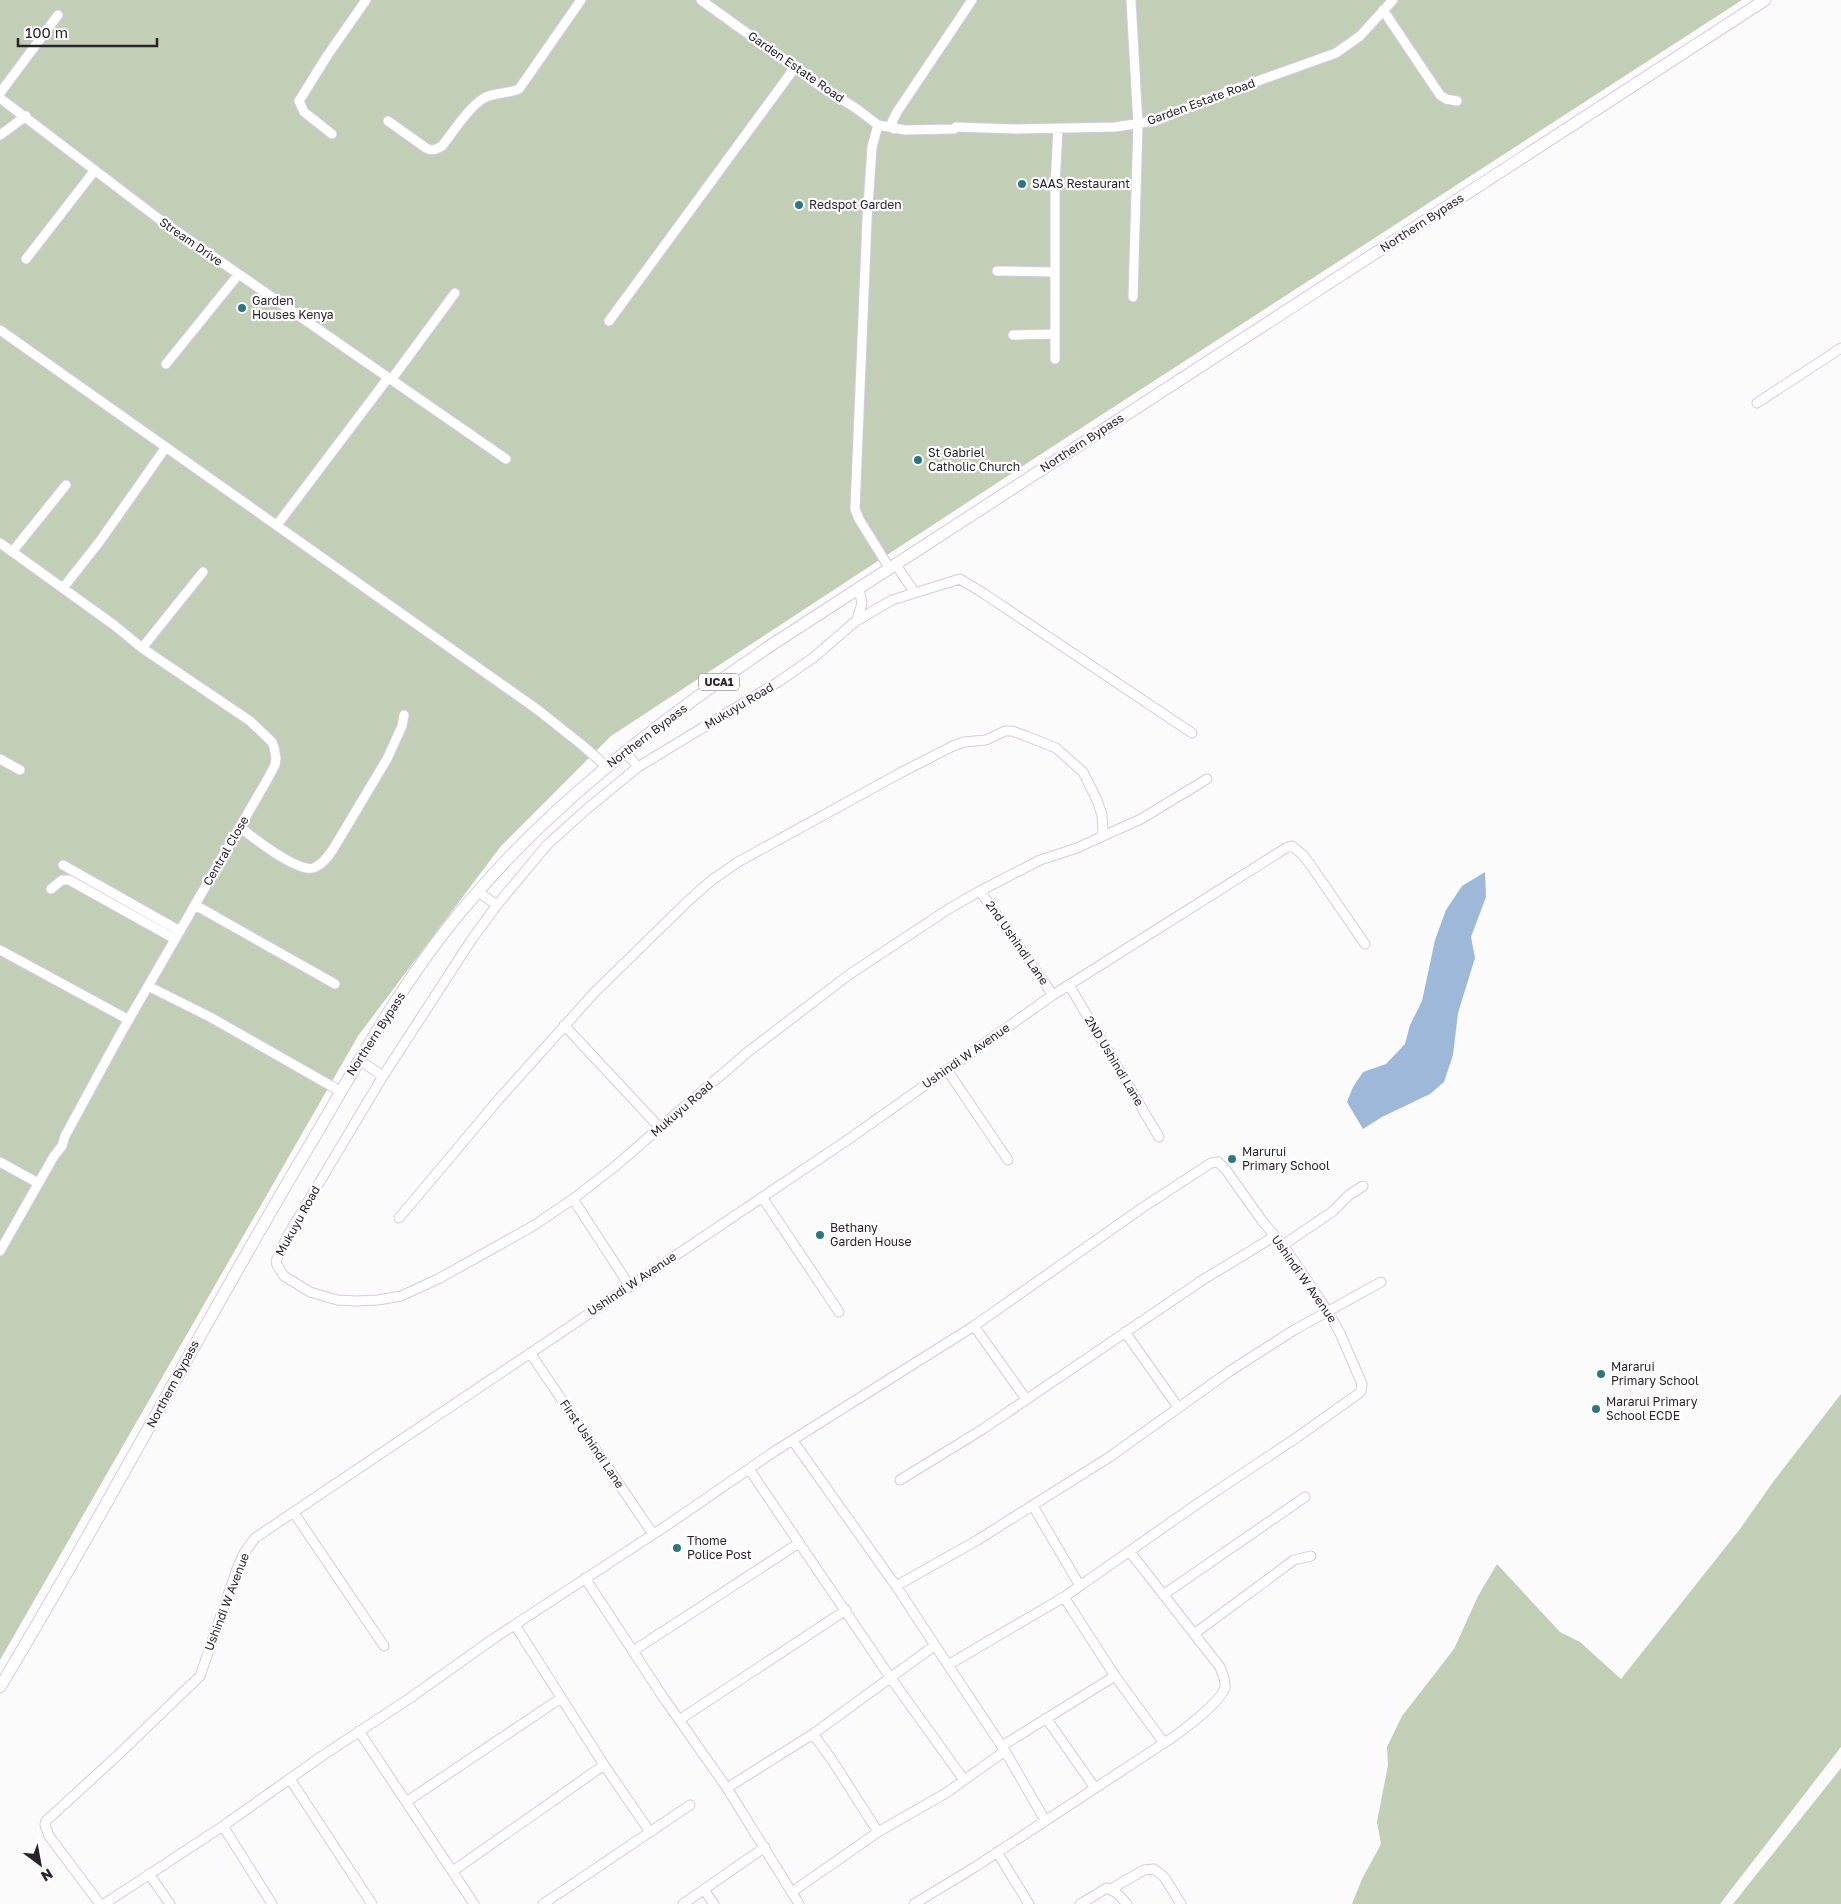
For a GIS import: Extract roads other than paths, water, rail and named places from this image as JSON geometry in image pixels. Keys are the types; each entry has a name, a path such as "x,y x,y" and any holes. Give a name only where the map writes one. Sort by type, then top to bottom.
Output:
{"main road":[{"name":"Northern Bypass","path":"0,1687 115,1490 189,1354 359,1060 419,967 457,916 546,820 606,766 752,658 1766,0"}],"street":[{"path":"332,134 304,112 299,101 327,56 366,0"},
{"path":"388,121 426,148 436,150 442,146 475,106 484,98 519,89 582,0"},
{"name":"Garden Estate Road","path":"701,0 776,54 812,77 811,80 857,109 878,125 894,129 921,131 956,128 1115,127 1161,119 1227,92 1336,53 1360,36 1393,0"},
{"path":"894,129 892,122 896,112 972,0"},
{"path":"1131,1 1138,124 1133,297"},
{"path":"1383,10 1440,95 1446,99 1457,101"},
{"path":"0,93 58,15"},
{"path":"609,321 796,66"},
{"name":"Stream Drive","path":"0,98 159,219 506,459"},
{"path":"0,135 26,116"},
{"path":"878,125 872,147 867,220 855,509 859,519 914,593"},
{"path":"1055,359 1055,187 1058,128"},
{"path":"26,258 95,170"},
{"path":"997,271 1055,272"},
{"path":"166,364 238,275"},
{"path":"277,525 455,293"},
{"path":"0,330 538,710 576,739 606,766"},
{"path":"1013,336 1055,334"},
{"path":"1756,404 1841,348"},
{"path":"63,588 100,541 166,447"},
{"path":"12,552 66,485"},
{"name":"Central Close","path":"0,543 114,624 142,648 250,721 272,742 276,752 275,765 148,986 65,1136 62,1146 38,1183 0,1251"},
{"path":"142,648 203,572"},
{"name":"Mukuyu Road","path":"1192,733 966,582 955,579 892,600 858,620 794,672 638,767 558,835 497,905 472,939 383,1076 279,1251 276,1261 277,1265 284,1276 310,1292 337,1300 378,1300 401,1296 440,1278 515,1237 573,1199 660,1128 749,1051 806,1006 850,974 950,908 1040,860 1101,837 1141,819 1207,779"},
{"path":"858,620 862,604 860,589"},
{"path":"240,827 256,840 299,866 308,868 317,866 335,846 387,759 402,726 404,715"},
{"path":"399,1218 564,1024 606,980 712,880 738,862 902,772 964,742 982,741 1005,731 1012,731 1056,748 1078,766 1091,787 1102,815 1103,832 1101,837"},
{"path":"625,752 638,767"},
{"path":"0,759 20,770"},
{"name":"Ushindi W Avenue","path":"100,1904 49,1836 45,1824 46,1821 200,1676 214,1632 244,1553 255,1538 762,1197 947,1070 1053,994 1290,846 1306,858 1365,944"},
{"path":"63,865 177,935"},
{"path":"51,889 62,880 69,880 177,935"},
{"name":"2nd Ushindi Lane","path":"980,891 1053,994"},
{"path":"478,892 497,905"},
{"path":"195,905 335,984"},
{"path":"0,950 129,1020"},
{"name":"2ND Ushindi Lane","path":"1069,985 1159,1137"},
{"path":"148,986 210,1017 340,1091"},
{"path":"564,1024 660,1128"},
{"path":"359,1060 383,1076"},
{"path":"947,1070 1008,1160"},
{"path":"0,1162 38,1183"},
{"name":"Ushindi W Avenue","path":"104,1904 410,1698 515,1624 749,1469 974,1326 1142,1208 1214,1162 1218,1162 1283,1245 1328,1312 1340,1333 1363,1387 1358,1394 1130,1552"},
{"path":"1283,1245 1332,1212 1349,1195 1363,1186"},
{"path":"762,1197 839,1312"},
{"path":"573,1199 629,1285"},
{"path":"900,1480 983,1429 1232,1260 1275,1236"},
{"path":"896,1586 1033,1506 1129,1444 1178,1407 1294,1330 1381,1282"},
{"path":"974,1326 1026,1399"},
{"path":"1125,1332 1178,1407"},
{"name":"First Ushindi Lane","path":"530,1353 653,1534"},
{"path":"793,1441 896,1586 1004,1749 1046,1820"},
{"path":"749,1469 890,1677 964,1780"},
{"path":"1163,1594 1305,1497"},
{"path":"1033,1506 1080,1586"},
{"path":"294,1512 384,1646"},
{"path":"633,1651 799,1543"},
{"path":"914,1904 1178,1734 1222,1694 1225,1686 1220,1667 1130,1552 1064,1597 948,1665"},
{"path":"1194,1634 1294,1560 1311,1556"},
{"path":"585,1578 679,1720 727,1788 799,1904"},
{"path":"1064,1597 1115,1676 1164,1743"},
{"path":"679,1720 846,1610"},
{"path":"515,1624 604,1765 650,1832"},
{"path":"727,1788 813,1734 934,1646"},
{"path":"792,1892 878,1832 938,1798 1046,1718 1115,1676"},
{"path":"406,1802 561,1698"},
{"path":"1046,1718 1095,1788"},
{"path":"359,1731 474,1904"},
{"path":"813,1734 878,1832"},
{"path":"453,1871 604,1765"},
{"path":"290,1779 372,1904"},
{"path":"543,1904 690,1805"},
{"path":"222,1826 272,1904"},
{"path":"684,1904 765,1847"},
{"path":"997,1852 1029,1904"},
{"path":"1080,1904 1099,1892 1107,1888 1111,1889 1144,1870 1154,1869 1164,1877 1181,1904"},
{"path":"149,1874 170,1904"},
{"path":"1111,1889 1127,1904"},
{"path":"704,1890 714,1904"}],"water":[{"path":"1485,872 1486,897 1471,937 1475,958 1458,1013 1453,1055 1444,1082 1430,1094 1382,1117 1363,1129 1347,1102 1353,1087 1363,1072 1386,1064 1405,1044 1410,1025 1422,1001 1435,940 1446,910 1462,886"}],"place":[{"name":"SAAS Restaurant","path":"1022,184"},
{"name":"Redspot Garden","path":"799,205"},
{"name":"Garden Houses Kenya","path":"242,308"},
{"name":"St Gabriel Catholic Church","path":"918,460"},
{"name":"Marurui Primary School","path":"1232,1159"},
{"name":"Bethany Garden House","path":"820,1235"},
{"name":"Mararui Primary School","path":"1601,1374"},
{"name":"Mararui Primary School ECDE","path":"1596,1409"},
{"name":"Thome Police Post","path":"677,1548"}]}
